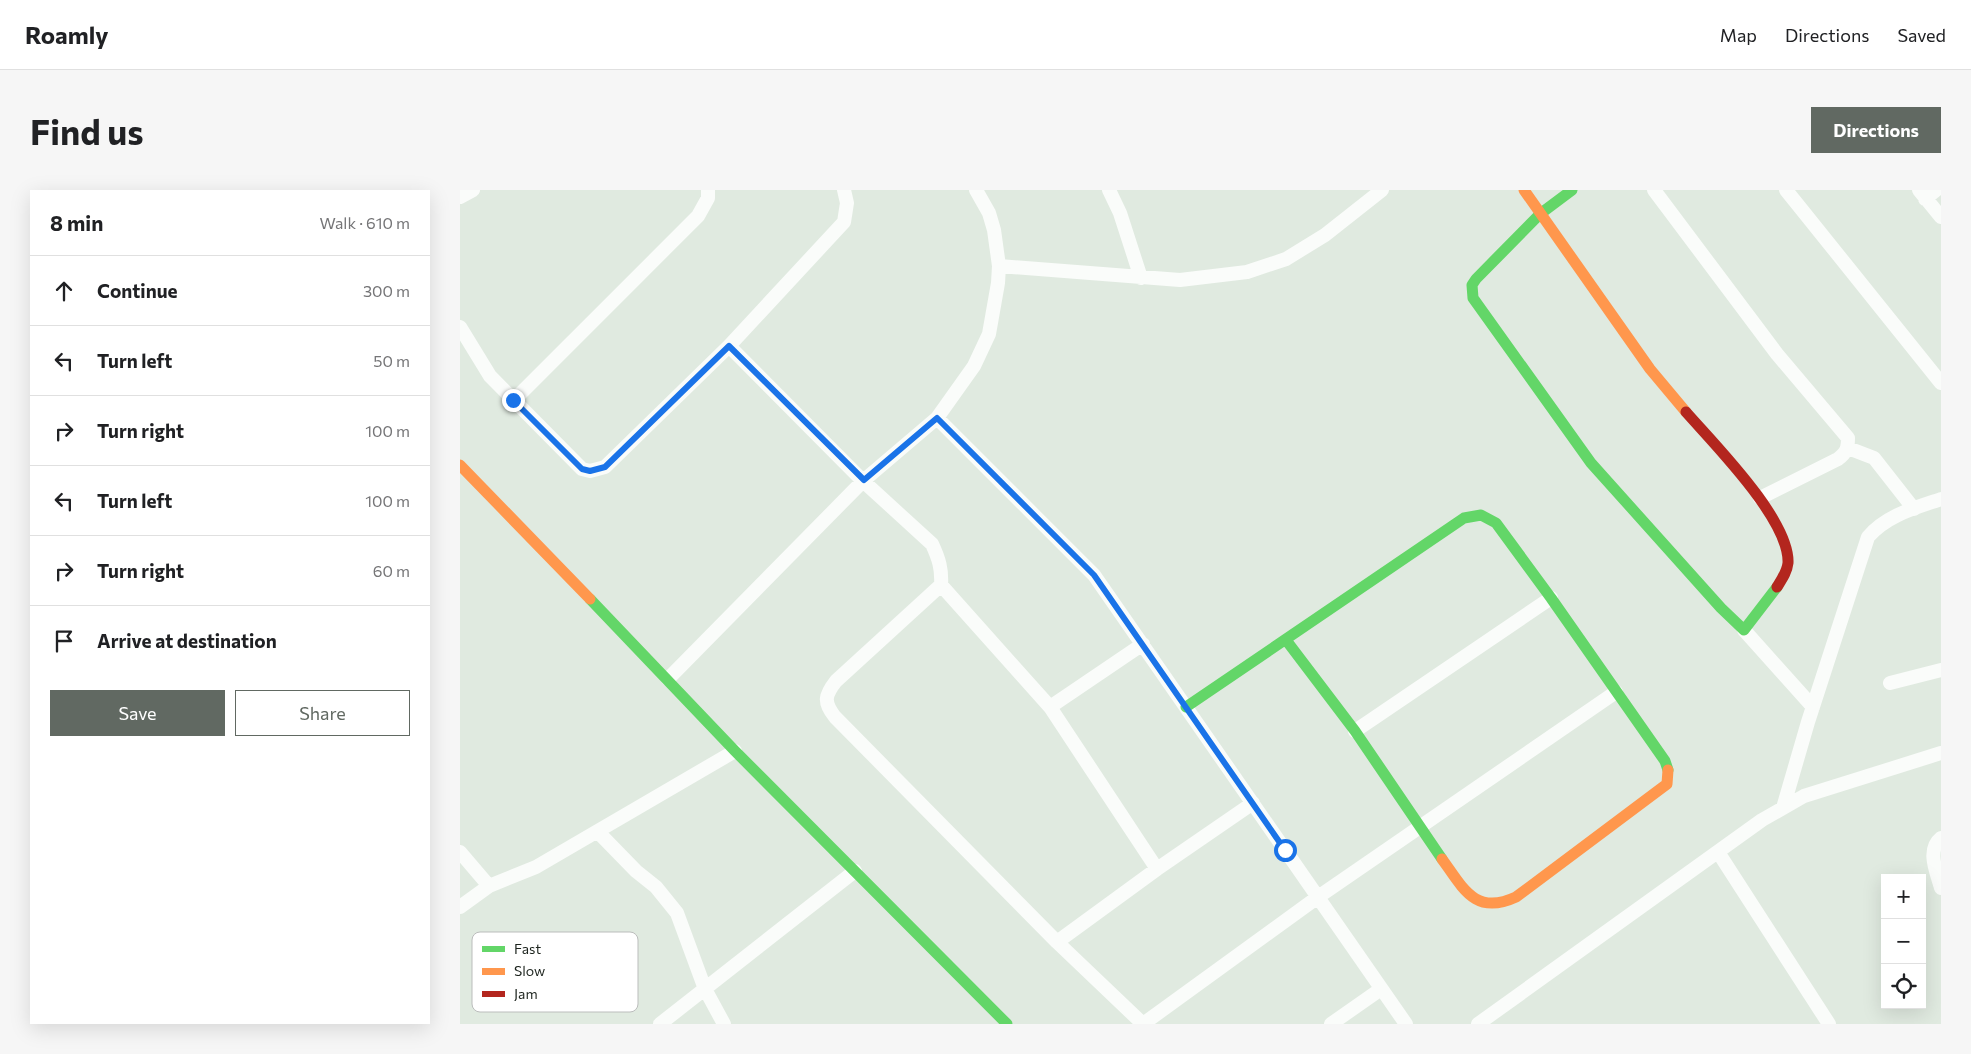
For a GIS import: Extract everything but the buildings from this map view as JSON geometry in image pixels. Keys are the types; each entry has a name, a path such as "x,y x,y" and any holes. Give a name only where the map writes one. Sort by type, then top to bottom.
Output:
{"street":[{"path":"460,197 473,190"},
{"path":"513,400 698,216 708,198 708,190"},
{"path":"460,327 490,376 513,400 582,469 599,470 605,467 729,346 844,222 847,202 844,190"},
{"path":"668,679 864,480 937,418 974,366 989,334 998,284 999,266 994,230 989,213 976,190"},
{"path":"1109,190 1120,213 1141,278"},
{"path":"999,266 1180,280 1247,272 1286,259 1325,236 1382,190"},
{"path":"1524,190 1650,369 1760,498 1783,541 1788,556 1787,571 1744,630"},
{"path":"1572,190 1540,214 1476,279 1472,285 1473,298 1591,463 1813,707"},
{"path":"1654,190 1778,354 1848,438 1848,448 1845,454 1838,459 1760,498"},
{"path":"1786,190 1941,383"},
{"path":"1927,193 1941,217"},
{"path":"729,346 864,480 932,544 939,557 942,570 941,585 836,681 828,692 826,702 835,717 1057,942 1143,1024 1318,897 1420,829 1616,692"},
{"path":"937,418 1089,569 1406,1024"},
{"path":"1848,448 1874,458 1914,508"},
{"path":"460,465 668,679 735,751 1007,1024"},
{"path":"1783,808 1813,707 1868,537 1878,526 1890,518 1941,499"},
{"path":"1186,707 1464,518 1480,514 1496,523 1665,761 1668,770 1668,784 1516,897 1501,904 1478,902 1468,895 1420,829 1355,731 1286,640"},
{"path":"941,585 1050,707 1156,869"},
{"path":"1355,731 1551,598"},
{"path":"1050,707 1143,644"},
{"path":"1890,684 1941,670"},
{"path":"460,907 489,886 536,868 735,751"},
{"path":"1478,1024 1762,820 1804,796 1941,753"},
{"path":"1057,942 1156,869 1252,802"},
{"path":"598,832 636,871 656,887 677,913 705,989 724,1024"},
{"path":"1941,838 1933,850 1933,861 1941,888"},
{"path":"460,852 489,886"},
{"path":"1718,852 1830,1024"},
{"path":"660,1024 856,871"},
{"path":"1331,1024 1381,989"}],"traffic: fast":[{"path":"1572,190 1540,214 1476,279 1472,285 1473,298 1591,463 1721,608 1744,630 1777,587"},
{"path":"1186,707 1464,518 1481,515 1496,523 1665,761 1668,770"},
{"path":"590,599 735,751 1007,1024"},
{"path":"1286,640 1355,731 1442,859"}],"traffic: slow":[{"path":"1524,190 1650,369 1686,412"},
{"path":"460,465 590,599"},
{"path":"1442,859 1464,889 1480,901 1490,903 1502,902 1516,897 1667,784 1668,770"}],"traffic: jam":[{"path":"1686,412 1748,483 1777,526 1785,545 1788,563 1777,587"}],"route":[{"path":"513,400 582,469 590,471 605,467 729,346 864,480 937,418 1094,575 1285,850"}]}
